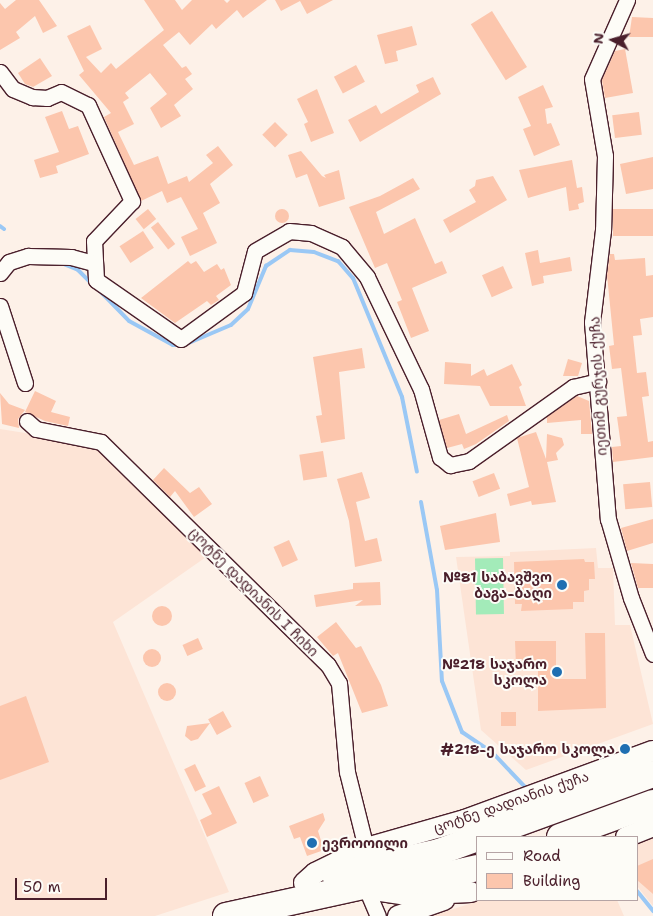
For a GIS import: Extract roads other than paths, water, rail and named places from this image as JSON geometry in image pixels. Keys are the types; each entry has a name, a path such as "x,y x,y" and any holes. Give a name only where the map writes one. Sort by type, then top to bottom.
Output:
{"highway":[{"path":"483,836 653,774"},
{"path":"563,836 653,802"},
{"path":"231,914 243,905 314,880 439,852 476,839"},
{"path":"231,914 364,868 420,881 475,883"}],"street":[{"name":"იეთიმ გურჯის ქუჩა","path":"627,0 592,79 605,156 603,230 592,322 608,519 631,598 653,654"},
{"path":"0,72 13,89 32,98 47,98 61,92 88,105 132,201 94,241 93,263 96,280 181,339 244,293 255,251 289,231 311,233 342,247 367,277 421,389 440,457 450,465 468,461 573,388 598,381"},
{"path":"0,273 9,262 28,256 71,257 93,263"},
{"path":"0,306 25,383"},
{"name":"ცოტნე დადიანის I ჩიხი","path":"27,420 36,429 101,442 328,665 339,684 347,772 364,868 378,916"},
{"name":"ცოტნე დადიანის ქუჩა","path":"364,868 465,820 653,751"},
{"path":"628,836 653,826"},
{"path":"398,916 475,883"}],"waterway":[{"path":"0,226 4,229"},
{"path":"99,290 129,321 173,345 184,345 231,325 248,309 266,266 290,250 314,252 338,261 353,278 402,397 417,472"},
{"path":"61,263 78,270 92,284"},
{"path":"421,502 437,590 442,681 462,732 492,752 524,786"},
{"path":"638,892 653,911"}],"place":[{"name":"№81 საბავშვო ბაგა-ბაღი","path":"562,585"},
{"name":"№218 საჯარო სკოლა","path":"557,672"},
{"name":"#218-ე საჯარო სკოლა","path":"625,749"},
{"name":"ევროოილი","path":"312,843"}]}
